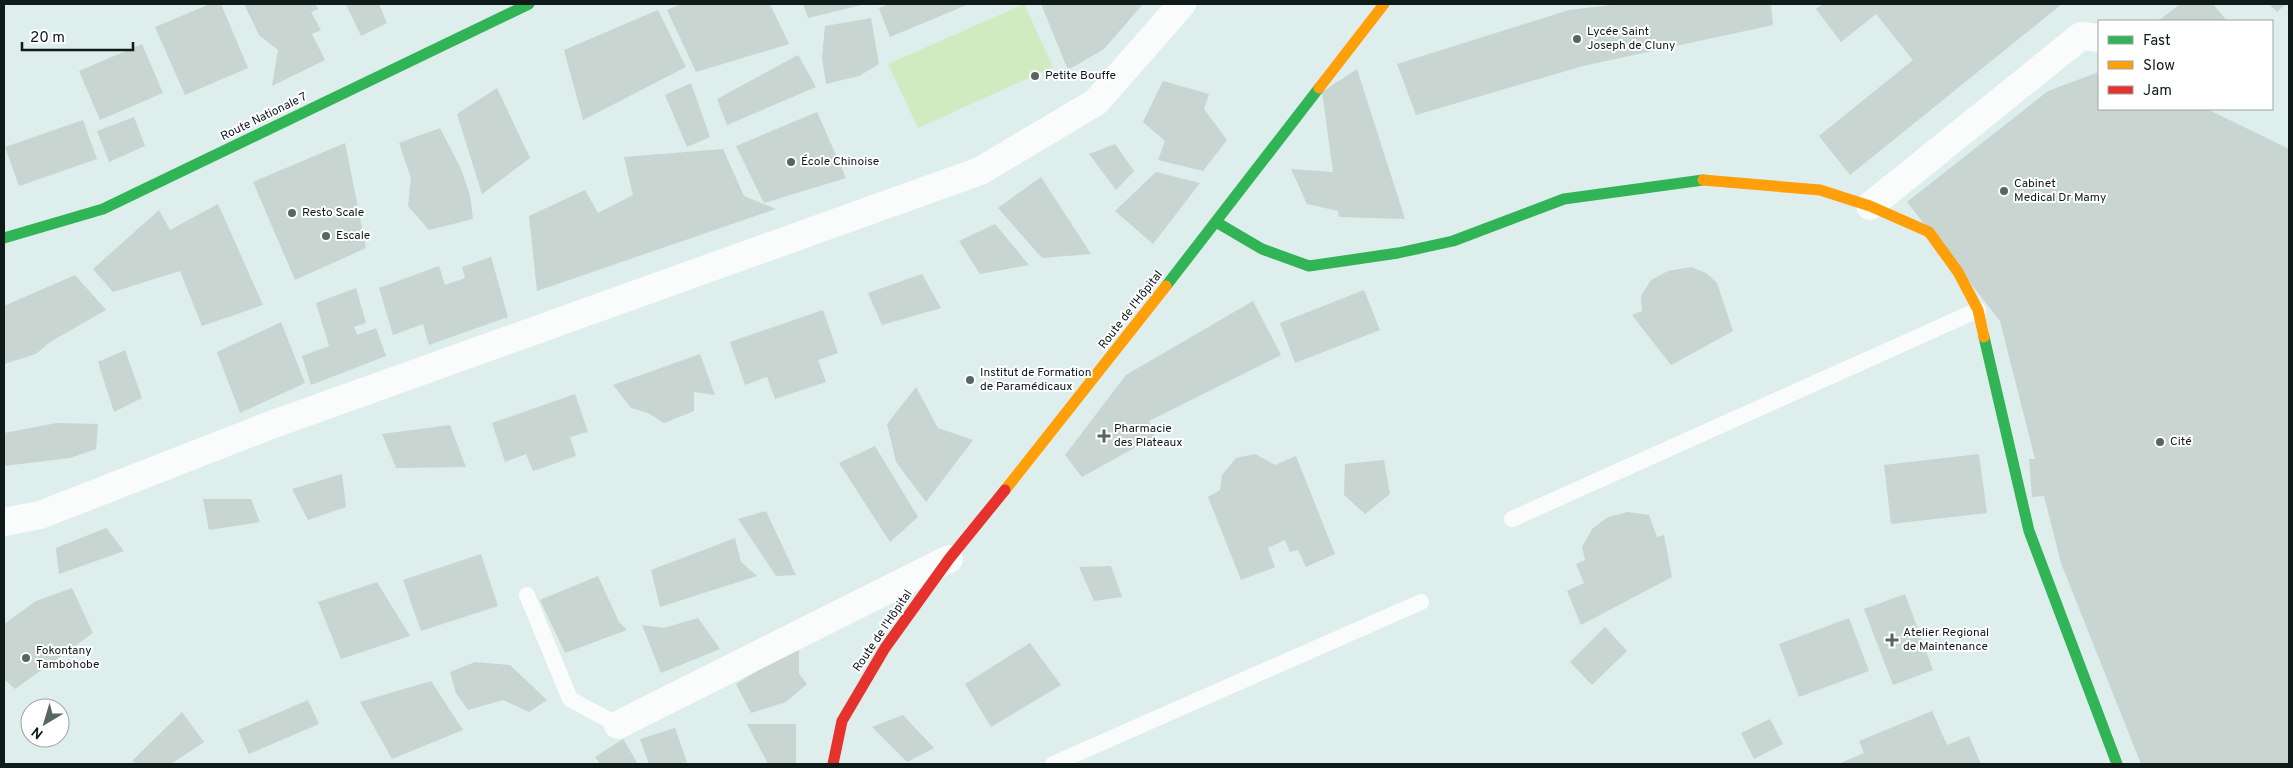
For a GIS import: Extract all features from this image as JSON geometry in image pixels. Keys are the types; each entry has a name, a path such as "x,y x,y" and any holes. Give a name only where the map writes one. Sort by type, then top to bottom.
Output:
{"street":[{"name":"Route Nationale 7","path":"4,238 103,209 529,4"},
{"path":"4,522 40,515 271,425 980,171 1096,102 1182,4"},
{"name":"Route de l'Hôpital","path":"834,764 842,721 885,648 949,559 1108,361 1384,4"},
{"path":"1870,206 2081,36 2098,38"},
{"path":"1216,222 1262,249 1309,266 1398,253 1453,241 1564,199 1710,178 1820,190 1870,206 1930,232 1958,272 1978,310 2029,531 2117,764"},
{"path":"618,725 949,559"}],"lane":[{"path":"1512,519 1978,310"},
{"path":"527,596 570,699 618,725"},
{"path":"1053,764 1421,602"}],"green space":[{"path":"1024,4 1053,67 918,128 888,64"}],"building":[{"path":"210,4 221,4 248,68 185,95 155,27"},
{"path":"244,4 315,4 318,9 311,12 321,30 312,34 325,60 272,86 278,50 259,35"},
{"path":"346,4 379,4 387,23 361,36"},
{"path":"681,4 770,4 789,44 696,72 667,10"},
{"path":"803,4 865,4 808,18"},
{"path":"889,4 969,4 890,37 879,8"},
{"path":"1041,4 1143,4 1104,49 1068,70"},
{"path":"1620,4 1771,4 1773,25 1583,66 1416,115 1397,64 1569,10"},
{"path":"1823,4 2062,4 1850,175 1819,136 1913,60 1876,14 1841,42 1816,9"},
{"path":"2180,4 2213,4 2226,20 2159,20"},
{"path":"2269,4 2286,4 2277,12"},
{"path":"658,10 686,67 583,120 564,50"},
{"path":"871,18 879,64 859,76 826,84 822,58 825,26"},
{"path":"142,44 163,93 100,120 79,71"},
{"path":"798,55 816,87 727,125 717,99"},
{"path":"1357,69 1405,219 1339,217 1338,211 1307,204 1291,169 1333,172 1322,92"},
{"name":"Cité","path":"2098,72 2098,110 2209,110 2289,149 2289,764 2141,764 2061,563 2044,496 2032,497 2029,459 2035,459 2000,321 1907,202 2048,91"},
{"path":"1163,81 1209,94 1204,109 1227,140 1203,171 1158,160 1165,141 1143,122"},
{"path":"691,83 710,137 687,147 665,95"},
{"path":"497,88 530,158 482,194 457,114"},
{"name":"École Chinoise","path":"817,112 846,178 764,203 736,146"},
{"path":"134,117 145,146 109,162 97,131"},
{"path":"83,120 97,159 19,186 5,147"},
{"path":"440,128 461,169 470,195 473,219 429,230 408,206 411,178 399,143"},
{"path":"345,143 366,248 295,280 253,182"},
{"path":"1115,144 1134,171 1116,190 1089,154"},
{"path":"723,149 744,196 776,209 537,291 529,216 585,190 598,213 633,195 624,157"},
{"path":"1156,172 1200,183 1153,244 1115,211"},
{"path":"1041,177 1091,254 1042,258 998,208"},
{"path":"218,204 263,305 202,326 180,271 113,292 93,269 159,210 170,230"},
{"path":"995,224 1029,265 980,274 959,241"},
{"path":"491,257 508,317 429,345 423,324 393,335 379,288 439,266 445,285 465,278 462,267"},
{"path":"1691,267 1706,273 1717,283 1733,331 1671,365 1632,315 1642,311 1641,296 1651,280 1668,271"},
{"path":"922,274 941,308 882,325 868,293"},
{"path":"75,275 106,310 50,342 36,354 4,364 4,306"},
{"path":"356,288 366,323 354,327 357,335 376,328 386,356 311,385 302,356 329,346 316,303"},
{"path":"1364,290 1380,330 1295,363 1280,323"},
{"path":"1253,301 1281,355 1149,421 1156,436 1082,477 1065,455 1126,375"},
{"path":"823,310 838,353 818,360 826,382 775,399 767,377 745,385 730,342"},
{"path":"281,322 305,383 240,413 217,352"},
{"path":"125,350 142,398 114,412 98,362"},
{"path":"700,354 715,395 694,392 694,411 664,423 648,413 631,408 613,385"},
{"path":"916,387 938,428 973,440 926,502 896,462 887,424"},
{"path":"575,394 588,432 570,437 576,456 533,471 526,454 505,462 492,423"},
{"path":"57,423 98,424 96,449 70,458 4,466 4,433"},
{"path":"450,425 466,467 396,468 382,434"},
{"path":"875,446 918,517 890,542 839,463"},
{"path":"1255,454 1275,465 1296,456 1335,554 1306,567 1298,550 1290,552 1285,540 1268,548 1275,567 1241,580 1208,497 1220,490 1222,475 1236,458"},
{"path":"1979,454 1987,513 1891,524 1884,465"},
{"path":"1384,460 1390,494 1365,514 1344,495 1345,464"},
{"path":"342,474 346,507 308,520 292,489"},
{"path":"203,499 251,499 260,522 209,530"},
{"path":"766,511 796,575 776,576 738,519"},
{"path":"1628,512 1649,515 1657,537 1664,535 1672,577 1581,625 1567,591 1584,583 1576,564 1585,560 1582,547 1592,529 1608,517"},
{"path":"106,528 124,551 59,574 56,548"},
{"path":"735,538 741,562 757,576 660,607 651,570"},
{"path":"481,554 498,606 421,631 403,580"},
{"path":"1111,566 1122,597 1094,601 1079,567"},
{"path":"598,576 619,622 627,630 565,653 540,600"},
{"path":"377,582 410,636 341,659 318,602"},
{"path":"72,588 93,633 15,689 4,679 4,624 36,601"},
{"path":"1905,594 1933,670 1893,685 1864,609"},
{"path":"698,618 720,649 661,673 642,625 664,628"},
{"path":"1849,618 1869,671 1799,697 1779,644"},
{"path":"1605,627 1627,651 1592,685 1570,662"},
{"path":"1030,643 1061,685 991,727 965,684"},
{"path":"799,645 799,674 807,684 786,702 751,713 736,684"},
{"path":"475,662 510,665 547,700 529,712 503,700 468,710 456,693 450,672"},
{"path":"431,681 463,730 392,759 360,702"},
{"path":"308,700 319,724 249,754 238,730"},
{"path":"1932,711 1947,745 1969,736 1981,764 1838,764 1864,753 1859,741"},
{"path":"182,712 204,742 171,764 136,764 132,761"},
{"path":"903,715 934,748 907,762 872,727"},
{"path":"1770,719 1783,744 1754,759 1741,733"},
{"path":"747,724 796,724 796,764 768,764"},
{"path":"675,728 687,762 681,764 649,764 640,739"},
{"path":"623,739 638,764 600,764 595,757"}],"traffic: fast":[{"path":"4,238 103,209 529,4"},
{"path":"1166,286 1319,88"},
{"path":"1216,222 1262,249 1309,266 1398,253 1453,241 1564,199 1703,180"},
{"path":"1984,337 2029,531 2117,764"}],"traffic: slow":[{"path":"1319,88 1384,4"},
{"path":"1703,180 1820,190 1870,206 1929,232 1958,272 1978,310 1984,337"},
{"path":"1005,490 1166,286"}],"traffic: jam":[{"path":"833,764 842,721 885,648 949,559 1005,490"}],"place":[{"name":"Lycée Saint Joseph de Cluny","path":"1577,39"},
{"name":"Petite Bouffe","path":"1035,76"},
{"name":"École Chinoise","path":"791,162"},
{"name":"Cabinet Medical Dr Mamy","path":"2004,191"},
{"name":"Resto Scale","path":"292,213"},
{"name":"Escale","path":"326,236"},
{"name":"Institut de Formation de Paramédicaux","path":"970,380"},
{"name":"Pharmacie des Plateaux","path":"1104,436"},
{"name":"Cité","path":"2160,442"},
{"name":"Atelier Regional de Maintenance","path":"1892,640"},
{"name":"Fokontany Tambohobe","path":"26,658"}]}
